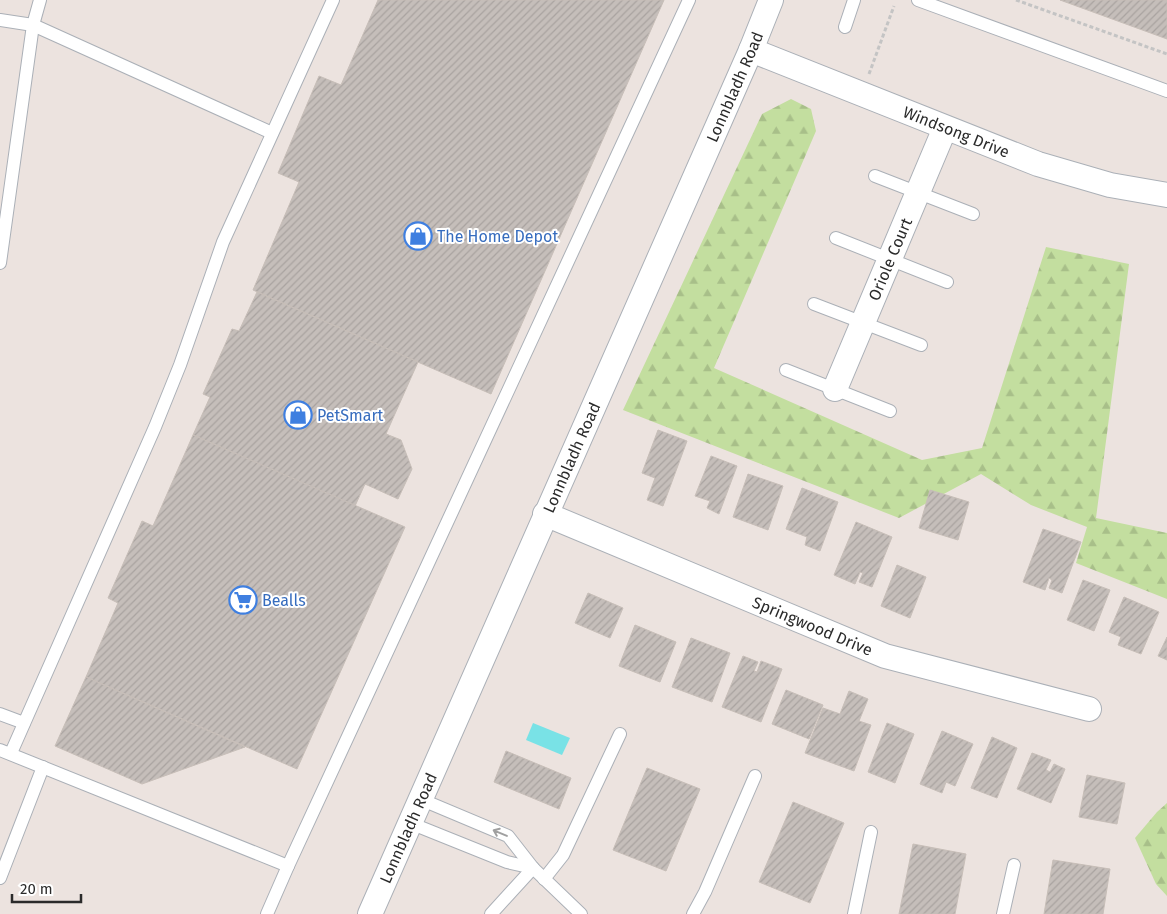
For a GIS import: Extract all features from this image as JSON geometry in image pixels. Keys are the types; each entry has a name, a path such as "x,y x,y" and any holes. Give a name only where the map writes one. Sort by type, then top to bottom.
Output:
{"street":[{"name":"Lonnbladh Road","path":"370,914 772,0"},
{"name":"Windsong Drive","path":"751,50 1038,164 1110,185 1167,195"},
{"name":"Oriole Court","path":"835,389 945,128"},
{"name":"Springwood Drive","path":"545,514 885,656 1089,710"}],"lane":[{"path":"0,263 33,25 40,0"},
{"path":"288,866 5,752 24,723 155,426 180,365 223,242 333,0"},
{"path":"267,914 689,0"},
{"path":"845,26 854,0"},
{"path":"918,0 1167,91"},
{"path":"0,20 33,25 272,133"},
{"path":"875,176 973,214"},
{"path":"836,238 947,282"},
{"path":"814,304 921,345"},
{"path":"786,370 890,411"},
{"path":"0,714 24,723"},
{"path":"544,879 563,855 620,734"},
{"path":"0,878 44,767"},
{"path":"693,914 705,892 755,776"},
{"path":"420,800 508,836 533,868 581,914"},
{"path":"410,823 506,862 533,868"},
{"path":"854,914 871,832"},
{"path":"1003,914 1014,865"},
{"path":"491,914 533,868"}],"path":[{"path":"1016,0 1167,54"},
{"path":"868,76 894,6"}],"green space":[{"path":"791,99 811,109 816,131 714,368 922,460 982,448 1046,247 1129,264 1096,518 1167,533 1167,599 1076,563 1087,527 1031,505 981,474 899,518 623,410 762,114"},
{"path":"1167,803 1167,896 1156,884 1135,838"}],"water":[{"path":"533,723 570,738 562,755 526,740"}],"building":[{"name":"The Home Depot","path":"378,0 664,0 491,394 253,290 299,182 278,173 319,76 341,85"},
{"path":"1060,0 1167,0 1167,39"},
{"name":"PetSmart","path":"257,292 418,362 386,434 401,440 412,469 398,499 365,484 355,506 193,435 210,397 203,394 232,329 239,331"},
{"path":"658,430 687,441 663,506 647,500 655,478 642,473"},
{"name":"Bealls","path":"193,435 405,527 297,769 86,677 118,603 108,598 142,521 153,526"},
{"path":"711,456 737,466 719,514 707,508 710,501 695,496"},
{"path":"748,474 783,486 768,530 733,517"},
{"path":"802,488 838,502 820,551 805,545 807,537 786,529"},
{"path":"930,490 969,502 958,540 919,528"},
{"path":"856,522 892,537 872,587 859,582 863,573 860,572 855,584 834,575"},
{"path":"1043,529 1081,542 1062,593 1049,588 1052,580 1049,578 1045,590 1023,582"},
{"path":"897,565 926,577 910,618 881,606"},
{"path":"1083,580 1110,590 1094,631 1067,620"},
{"path":"588,593 623,608 610,638 575,623"},
{"path":"1124,597 1159,612 1141,654 1118,645 1121,637 1109,632"},
{"path":"635,625 676,642 660,682 619,666"},
{"path":"1167,637 1167,660 1158,656"},
{"path":"691,638 730,653 712,702 672,687"},
{"path":"743,656 758,662 754,671 757,672 761,661 782,669 761,722 722,707"},
{"path":"86,677 245,747 142,784 55,746"},
{"path":"786,690 823,705 809,739 772,724"},
{"path":"849,691 868,699 859,721 871,725 854,771 805,753 823,708 840,714"},
{"path":"887,723 914,734 895,783 868,772"},
{"path":"942,731 973,744 955,786 946,782 942,793 920,784"},
{"path":"992,737 1017,748 997,798 971,788"},
{"path":"506,751 571,778 559,809 494,782"},
{"path":"1032,753 1051,760 1046,770 1050,772 1054,764 1065,769 1051,803 1017,789"},
{"path":"647,768 700,789 666,871 613,850"},
{"path":"1087,775 1125,783 1117,824 1079,817"},
{"path":"793,802 844,823 810,903 759,882"},
{"path":"913,844 966,854 955,914 899,914"},
{"path":"1053,860 1110,869 1103,914 1044,914"}],"place":[{"name":"The Home Depot","path":"418,236"},
{"name":"PetSmart","path":"298,415"},
{"name":"Bealls","path":"243,600"}]}
